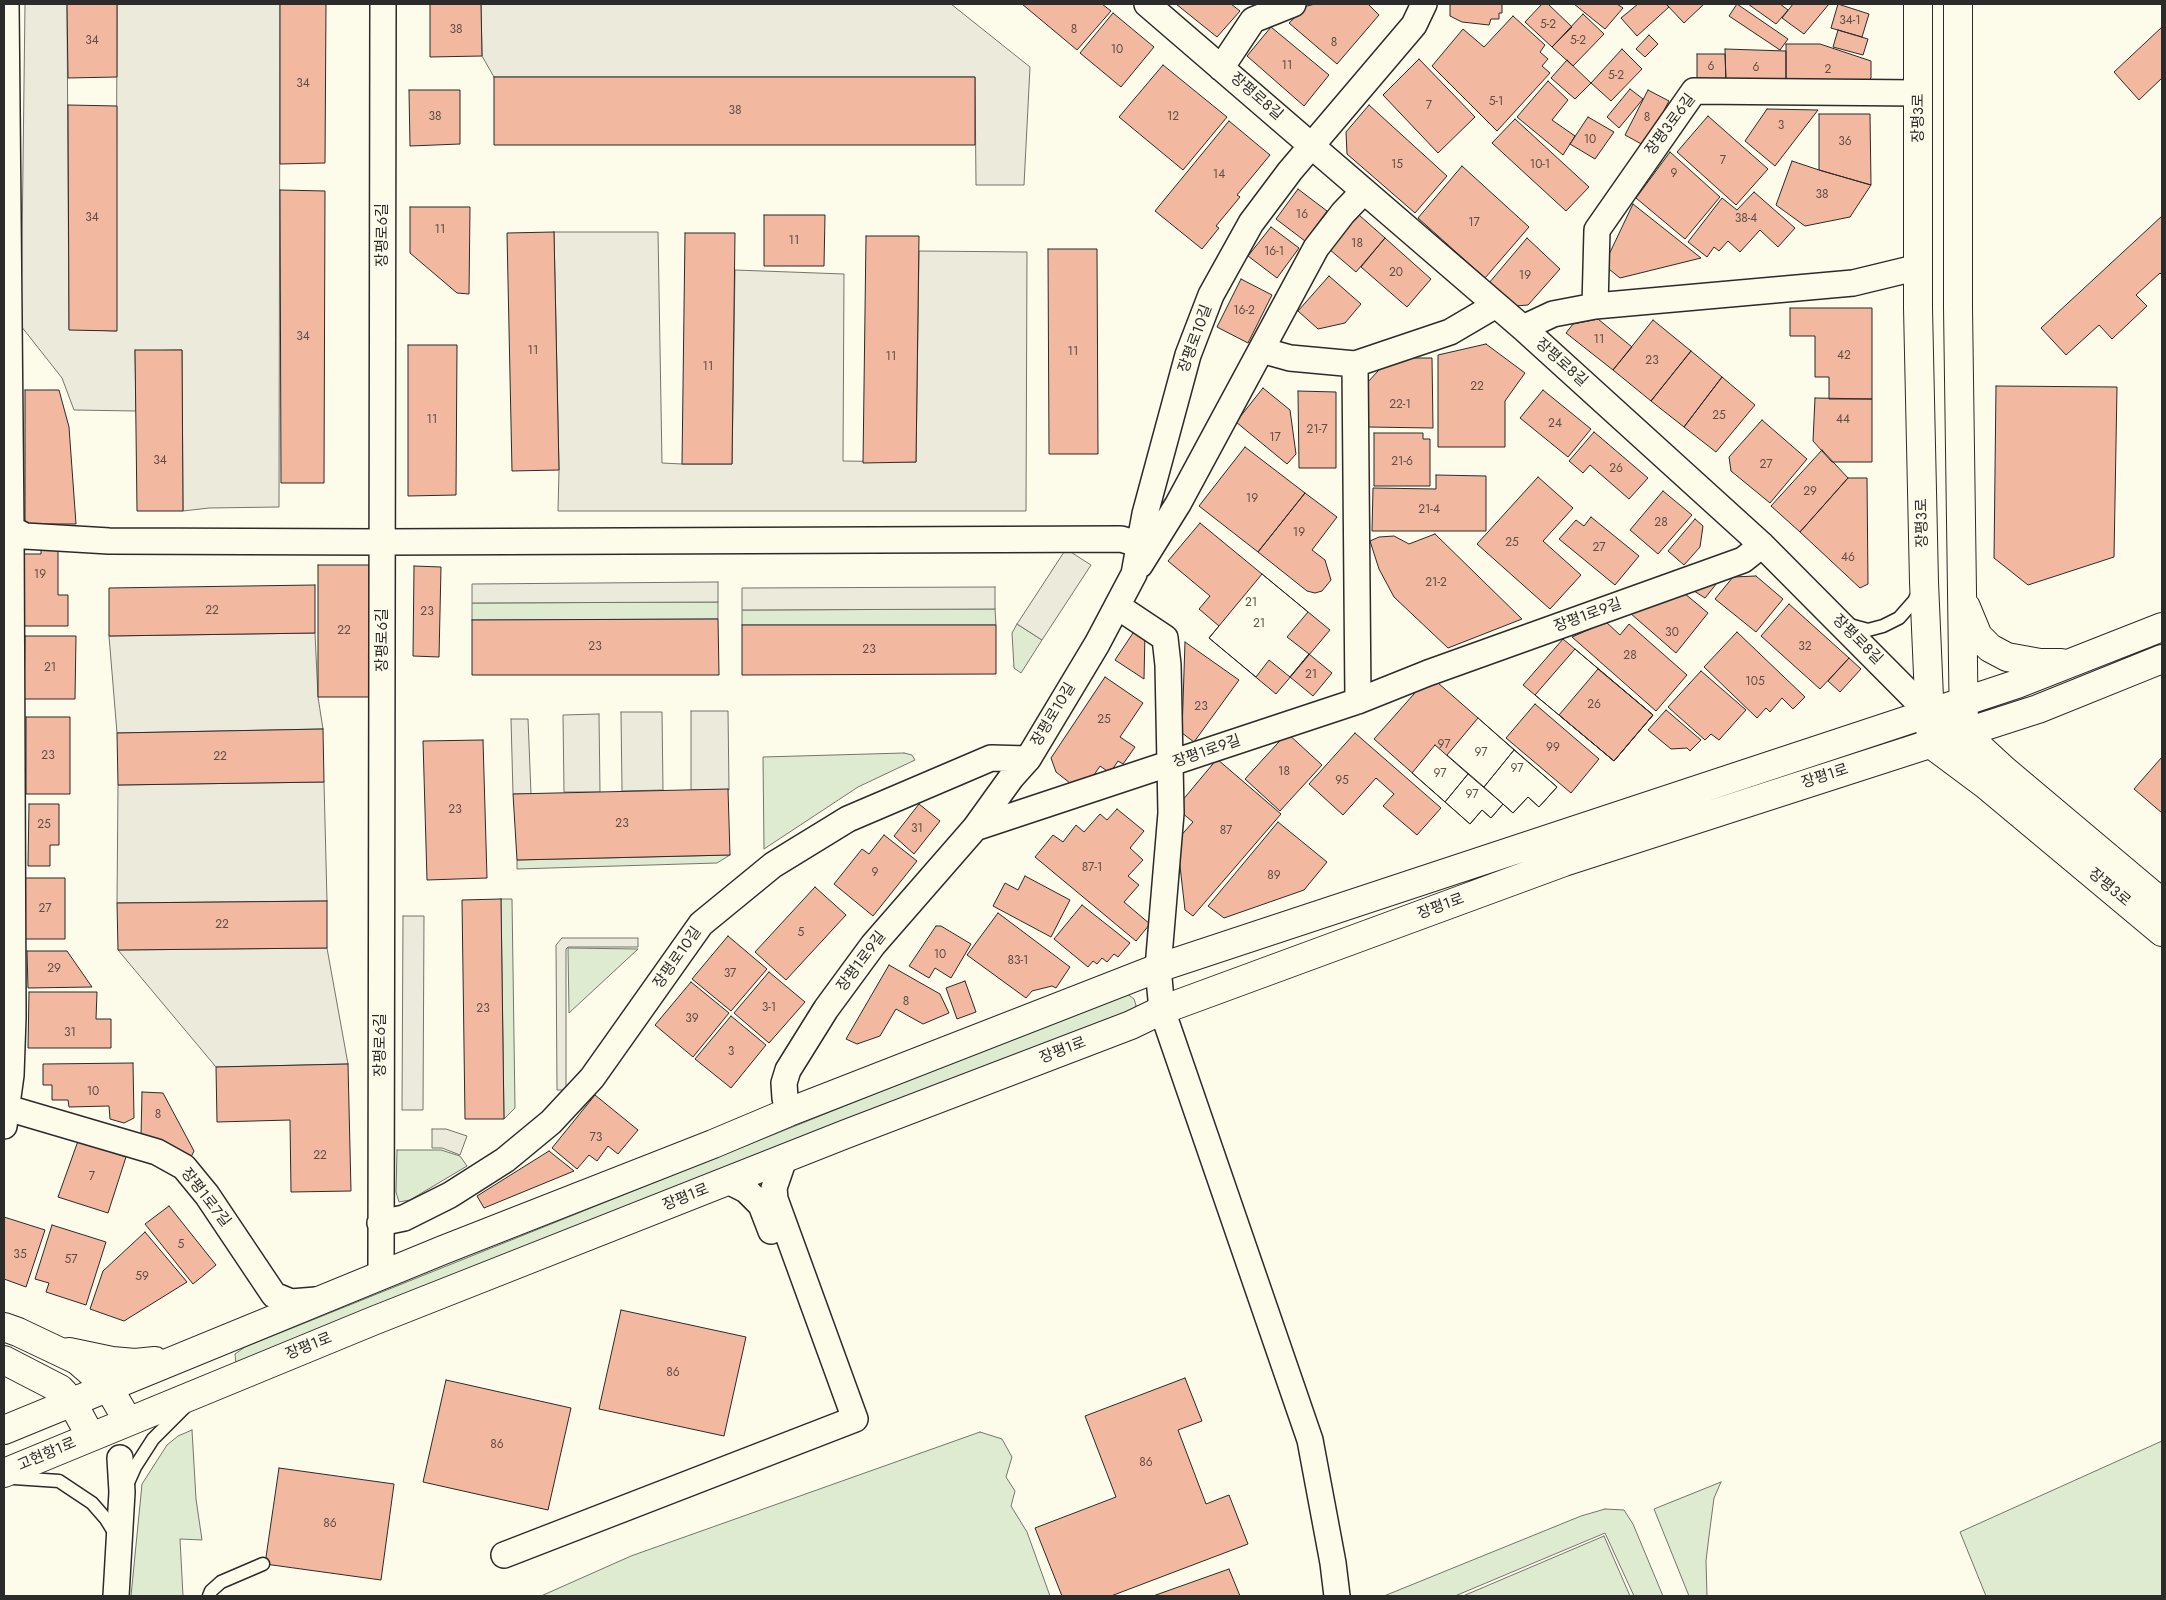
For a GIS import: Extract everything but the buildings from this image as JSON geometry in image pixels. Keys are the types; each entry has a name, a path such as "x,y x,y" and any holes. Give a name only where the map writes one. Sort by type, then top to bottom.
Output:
{"street":[{"path":"5,1114 11,1075 13,1017 8,527 6,4"},
{"name":"장평로6길","path":"381,1276 383,4"},
{"name":"장평로8길","path":"1147,4 1523,328 1762,545 1929,713 1964,733"},
{"path":"1222,68 1253,20 1293,4"},
{"name":"장평로10길","path":"380,1223 404,1218 450,1195 505,1160 551,1122 592,1078 702,924 774,866 848,819 991,758 1028,759 1134,574 1138,544 1188,355 1211,295 1252,222 1312,146 1414,25 1424,4"},
{"name":"장평3로","path":"1918,4 1918,267 1924,582 1930,744 1986,785 2162,932"},
{"path":"1958,4 1958,298 1964,733"},
{"name":"장평3로6길","path":"1595,306 1597,230 1694,91 1918,93"},
{"path":"1134,574 1178,504 1316,248 1343,212 1364,191"},
{"path":"1523,328 1553,314 1595,306 1852,283 1918,267"},
{"path":"1261,350 1290,358 1355,364 1450,332 1496,305"},
{"path":"1355,364 1358,701"},
{"path":"8,527 25,536 109,541 383,542 1121,539 1138,544"},
{"name":"장평1로9길","path":"789,1112 784,1090 788,1070 826,1009 873,945 975,828 1358,701 1428,673 1743,560 1762,545"},
{"path":"1962,595 1978,636 1990,648 2007,657 2024,661 2070,663"},
{"path":"1117,606 1165,638 1168,665 1171,813 1158,968 1162,1010 1310,1440 1336,1596"},
{"name":"장평1로","path":"72,1402 283,1314 714,1144 789,1112 1158,968 2031,679 2162,628"},
{"name":"장평1로","path":"128,1422 728,1181 1131,1025 1162,1010 1564,862 2038,709 2162,659"},
{"name":"장평3로","path":"1964,733 2004,770 2162,903"},
{"path":"975,828 1011,778 1028,759"},
{"name":"장평1로7길","path":"5,1114 157,1152 184,1167 207,1195 274,1295 291,1302 321,1300"},
{"path":"784,1159 774,1188 775,1199 850,1421"},
{"path":"728,1181 746,1190 762,1205 850,1421"},
{"path":"4,1327 77,1360 108,1387 128,1422 120,1458 122,1475 116,1596"},
{"path":"52,1348 112,1361 135,1363 177,1359"},
{"path":"4,1360 60,1389 72,1402 91,1437 120,1458"},
{"path":"4,1430 72,1402"},
{"path":"504,1555 850,1421"},
{"name":"고현항1로","path":"4,1474 128,1422"}],"lane":[{"path":"1839,621 1868,630 1883,626 1899,618 1914,601 1924,582"},
{"path":"121,1499 134,1466 153,1439 205,1390"},
{"path":"4,1478 24,1477 59,1481 92,1502 106,1519 119,1541"},
{"path":"209,1596 211,1591 221,1582 263,1564"}],"green space":[{"path":"718,602 718,619 472,620 472,603"},
{"path":"995,609 996,625 742,625 742,610"},
{"path":"1017,624 1042,640 1021,673 1014,668 1012,633"},
{"path":"904,753 912,755 915,760 858,787 764,849 763,757"},
{"path":"730,855 717,863 517,869 517,860"},
{"path":"501,899 512,899 515,1108 504,1119"},
{"path":"568,948 638,949 569,1013"},
{"path":"1126,993 1134,999 1136,1005 1134,1011 236,1364 235,1354 245,1347"},
{"path":"397,1150 441,1150 460,1156 467,1166 410,1200 399,1202 396,1192"},
{"path":"192,1430 196,1499 202,1540 180,1539 183,1596 131,1596 142,1484 167,1445 178,1436"},
{"path":"980,1432 1002,1439 1012,1457 1006,1477 1015,1491 1011,1506 1027,1532 1050,1596 541,1596 631,1556"},
{"path":"2162,1441 2162,1596 1986,1596 1960,1532"},
{"path":"1721,1482 1714,1498 1709,1536 1706,1561 1707,1596 1689,1596 1654,1509"},
{"path":"1605,1509 1624,1510 1633,1524 1663,1596 1634,1596 1605,1533 1455,1596 1384,1596 1581,1516"},
{"path":"1604,1536 1630,1596 1463,1596"}],"shaded area":[{"path":"25,4 67,4 69,329 116,331 117,4 280,4 279,507 209,508 183,511 182,350 135,351 136,411 74,410 62,378 21,326"},
{"path":"481,4 951,4 1030,67 1024,185 976,185 975,77 494,77 482,56"},
{"path":"554,232 658,232 662,463 682,464 732,464 735,270 844,274 843,461 916,462 919,251 1027,252 1026,511 558,511 559,470"},
{"path":"1066,549 1091,565 1042,640 1017,624"},
{"path":"718,582 718,602 472,603 472,584"},
{"path":"995,587 995,609 742,610 742,588"},
{"path":"315,633 318,697 323,729 117,733 109,636"},
{"path":"691,711 728,711 729,790 691,790"},
{"path":"621,712 662,712 663,790 622,791"},
{"path":"599,714 600,792 564,792 563,715"},
{"path":"511,719 528,719 531,794 513,794"},
{"path":"324,782 327,901 117,903 118,785"},
{"path":"403,916 424,916 423,1110 402,1110"},
{"path":"562,938 638,938 638,947 568,947 566,949 566,1090 557,1090 556,945"},
{"path":"327,948 348,1064 216,1067 118,950"},
{"path":"432,1129 446,1129 467,1136 460,1155 442,1148 432,1148"}]}
